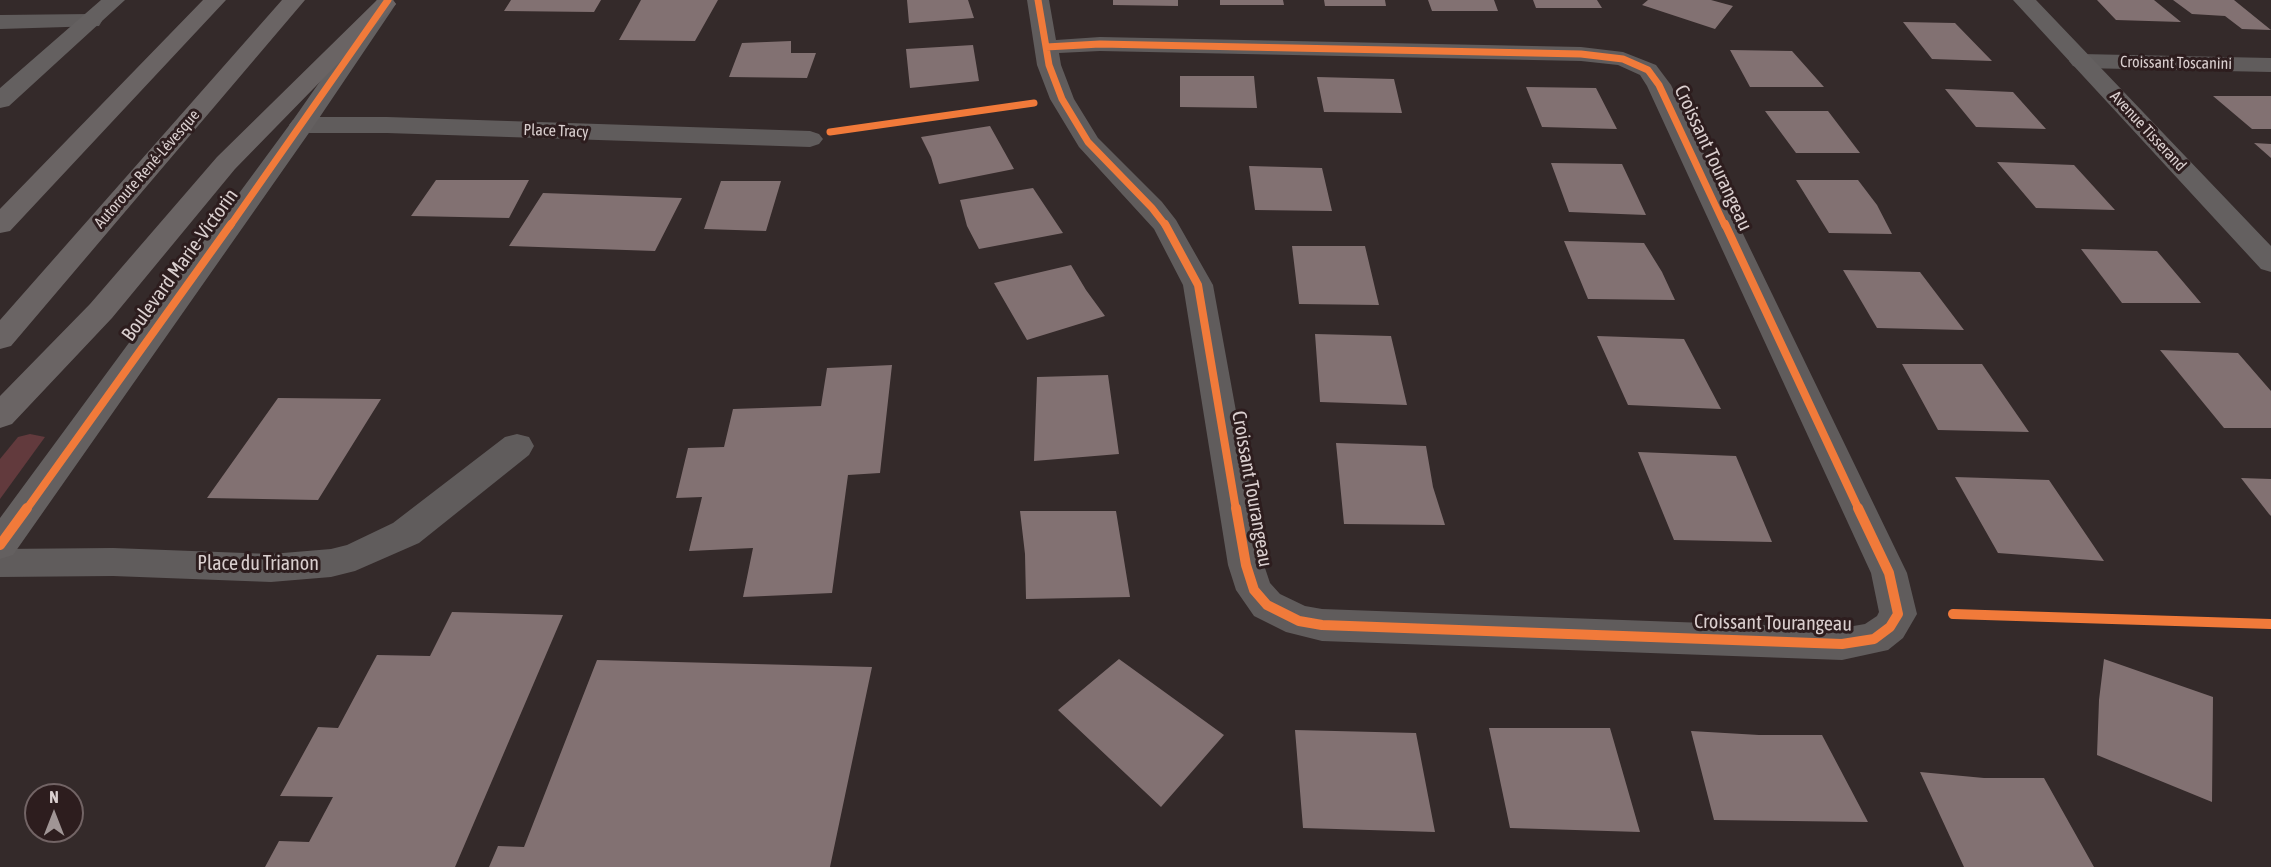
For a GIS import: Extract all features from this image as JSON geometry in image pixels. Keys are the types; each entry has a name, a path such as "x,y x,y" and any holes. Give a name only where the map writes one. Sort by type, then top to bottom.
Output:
{"highway":[{"path":"0,225 215,0"},
{"name":"Autoroute René-Lévesque","path":"0,339 294,0"},
{"path":"0,416 101,311 226,163 385,4"}],"main road":[{"path":"0,101 114,0"},
{"name":"Avenue Tisserand","path":"2024,0 2271,263"},
{"name":"Boulevard Marie-Victorin","path":"0,545 302,125 385,4"}],"street":[{"name":"Croissant Tourangeau","path":"1038,0 1046,47 1058,91 1088,142 1152,208 1179,247 1198,285 1246,565 1254,590 1267,605 1299,621 1322,626 1842,645 1874,639 1890,627 1898,614 1889,573 1659,86 1648,70 1623,59 1581,54 1112,44 1046,47"},
{"path":"0,22 91,21"},
{"name":"Croissant Toscanini","path":"2081,61 2271,65"},
{"name":"Place Tracy","path":"302,125 387,125 810,139"},
{"name":"Place du Trianon","path":"0,563 113,562 271,568 331,563 355,557 406,533 516,446"}],"shaded area":[{"path":"30,434 45,437 0,499 0,459 18,437"}],"building":[{"path":"511,0 601,0 594,12 504,11"},
{"path":"641,0 718,0 695,41 619,40"},
{"path":"907,0 968,0 974,18 909,23"},
{"path":"1113,0 1178,0 1178,6 1113,5"},
{"path":"1220,0 1283,0 1284,5 1220,5"},
{"path":"1324,0 1385,0 1386,6 1325,6"},
{"path":"1428,0 1494,0 1498,11 1432,11"},
{"path":"1533,0 1597,0 1602,8 1536,8"},
{"path":"1648,0 1711,0 1733,6 1715,29 1642,5"},
{"path":"2097,0 2154,0 2181,22 2116,20"},
{"path":"2173,0 2234,0 2271,30 2242,29 2225,16 2192,14"},
{"path":"1903,22 1955,23 1992,61 1932,59"},
{"path":"791,41 791,53 816,53 807,78 729,77 742,43"},
{"path":"973,45 979,81 910,88 906,49"},
{"path":"1730,50 1792,51 1824,87 1750,87"},
{"path":"1180,76 1254,76 1257,108 1180,107"},
{"path":"1317,77 1394,79 1402,113 1324,112"},
{"path":"1526,87 1596,88 1617,129 1542,127"},
{"path":"1945,89 2013,92 2046,129 1976,127"},
{"path":"2213,96 2271,96 2271,129 2252,129"},
{"path":"1765,111 1828,111 1860,153 1796,153"},
{"path":"990,126 1014,169 939,184 931,157 921,137"},
{"path":"2254,143 2271,144 2271,158"},
{"path":"1997,162 2074,165 2115,210 2036,208"},
{"path":"1551,163 1622,164 1646,215 1569,212"},
{"path":"1249,166 1322,168 1332,211 1255,210"},
{"path":"436,180 529,180 509,218 411,216"},
{"path":"1796,180 1858,180 1877,205 1892,234 1829,233"},
{"path":"721,181 781,181 766,231 704,229"},
{"path":"1033,188 1063,233 979,249 967,226 960,200"},
{"path":"543,193 682,198 655,251 509,246"},
{"path":"1564,241 1644,243 1662,272 1675,300 1588,299"},
{"path":"1292,246 1365,246 1379,305 1299,304"},
{"path":"2081,249 2157,251 2201,303 2122,303"},
{"path":"1071,265 1105,316 1027,340 994,283"},
{"path":"1843,270 1920,272 1964,330 1877,328"},
{"path":"1315,334 1391,336 1407,405 1320,402"},
{"path":"1597,336 1684,339 1721,409 1628,405"},
{"path":"2160,350 2238,353 2271,391 2271,428 2224,428"},
{"path":"1902,364 1982,364 2029,432 1938,430"},
{"path":"892,365 880,473 848,475 832,593 743,597 753,548 689,551 702,497 676,498 688,448 724,447 733,409 821,406 827,368"},
{"path":"1108,375 1119,454 1034,461 1037,377"},
{"path":"278,398 381,399 318,500 207,498"},
{"path":"1336,443 1426,446 1433,487 1445,525 1344,524"},
{"path":"1638,452 1736,456 1772,542 1674,540"},
{"path":"1955,477 2049,480 2104,561 1998,553"},
{"path":"2241,478 2271,479 2271,516 2269,514"},
{"path":"1020,511 1116,511 1130,597 1026,599 1025,554"},
{"path":"452,612 563,615 455,867 265,867 279,841 309,842 333,797 280,796 318,727 338,728 377,655 430,656"},
{"path":"1119,659 1224,735 1161,807 1058,710"},
{"path":"2104,659 2213,697 2212,802 2097,755 2099,700"},
{"path":"597,660 872,667 830,867 489,867 498,846 524,847"},
{"path":"1489,728 1610,728 1640,832 1510,828"},
{"path":"1295,730 1416,733 1435,832 1303,828"},
{"path":"1691,731 1759,735 1822,735 1868,822 1714,820"},
{"path":"1920,772 1984,778 2044,778 2094,867 1964,867"}],"cycle path":[{"path":"0,545 302,125 388,0"},
{"path":"1038,0 1049,65 1062,99 1088,142 1152,208 1166,226 1198,285 1246,565 1254,590 1267,605 1299,621 1322,625 1842,644 1874,639 1890,627 1898,614 1889,573 1659,85 1648,70 1623,59 1581,54 1100,44 1046,47"},
{"path":"830,132 1034,103"},
{"path":"1953,614 2271,624"}]}
